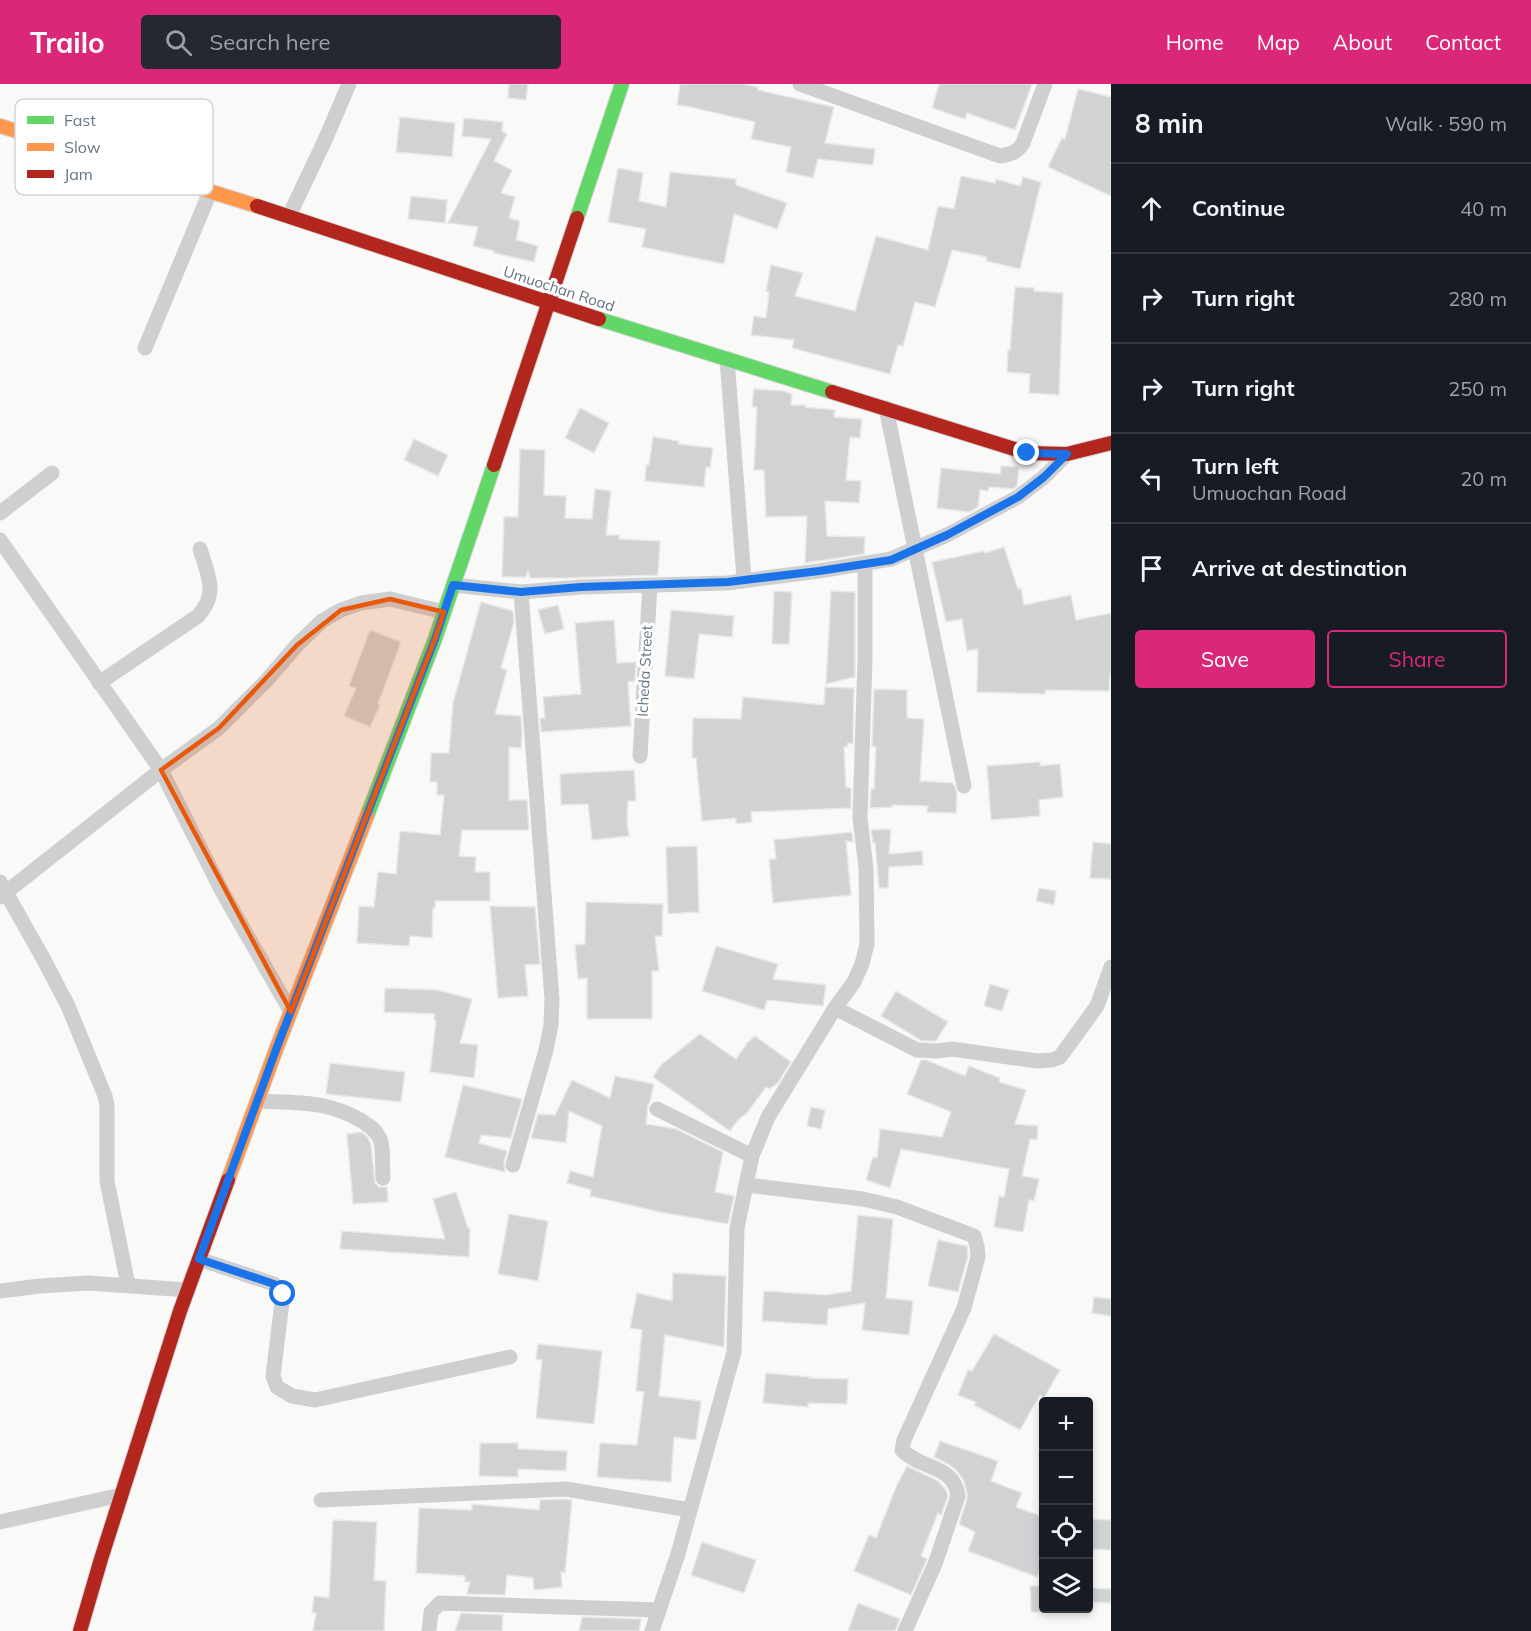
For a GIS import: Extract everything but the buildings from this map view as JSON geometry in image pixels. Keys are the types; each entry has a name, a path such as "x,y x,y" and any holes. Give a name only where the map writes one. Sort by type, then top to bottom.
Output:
{"main road":[{"path":"80,1631 121,1495 188,1290 291,1011 435,639 622,84"},
{"name":"Umuochan Road","path":"0,126 15,131"},
{"name":"Umuochan Road","path":"213,193 289,216 547,303 1027,453 1067,454 1111,443"}],"street":[{"path":"289,216 349,84"},
{"path":"800,84 1000,156 1018,151 1045,84"},
{"path":"145,348 209,195"},
{"path":"727,359 744,579"},
{"path":"886,408 964,786"},
{"path":"453,585 521,592 581,587 728,582 891,560 947,535 1018,497 1044,477 1067,454"},
{"path":"0,513 51,473"},
{"path":"0,540 161,770 223,894 291,1011"},
{"path":"99,683 198,616 207,606 210,585 200,549"},
{"path":"652,1631 678,1554 734,1352 737,1228 752,1156 768,1117 835,1008 854,982 867,944 866,868 860,818 865,658 865,564"},
{"name":"Icheda Street","path":"640,756 650,585"},
{"path":"513,1165 546,1050 551,1024 552,999 521,592"},
{"path":"128,1285 107,1181 105,1096 68,1006 44,960 2,891 219,728 322,621 341,610 361,603 390,599 444,612"},
{"path":"835,1008 917,1050 952,1049 1037,1061 1052,1060 1060,1057 1097,1006 1111,967"},
{"path":"257,1101 327,1106 344,1111 373,1128 381,1138 383,1178"},
{"path":"657,1109 752,1156"},
{"path":"746,1185 862,1199 897,1207 974,1236 976,1241 978,1257 964,1308 904,1440 902,1450 945,1473 957,1486 958,1496 935,1564 905,1631"},
{"path":"199,1259 274,1284 283,1294 273,1376 277,1387 292,1396 315,1400 510,1357"},
{"path":"0,1291 88,1283 188,1290"},
{"path":"321,1500 566,1489 690,1510"},
{"path":"0,1522 121,1495"},
{"path":"429,1631 431,1612 440,1603 659,1610"}],"highlighted area":[{"path":"390,599 444,612 435,639 291,1012 161,770 219,728 297,645 341,610"}],"traffic: fast":[{"path":"577,218 622,84"},
{"path":"599,319 832,392"},
{"path":"367,816 435,639 494,465"}],"traffic: slow":[{"path":"0,126 15,131"},
{"path":"213,192 257,206"},
{"path":"228,1180 367,816"}],"traffic: jam":[{"path":"257,206 599,319"},
{"path":"494,465 577,218"},
{"path":"832,392 1027,453 1067,454 1111,443"},
{"path":"80,1631 180,1311 228,1180"}],"route":[{"path":"283,1294 274,1284 199,1259 277,1047 435,639 453,585 521,592 581,587 728,582 891,560 947,535 1018,497 1044,477 1067,454 1027,453"}]}
